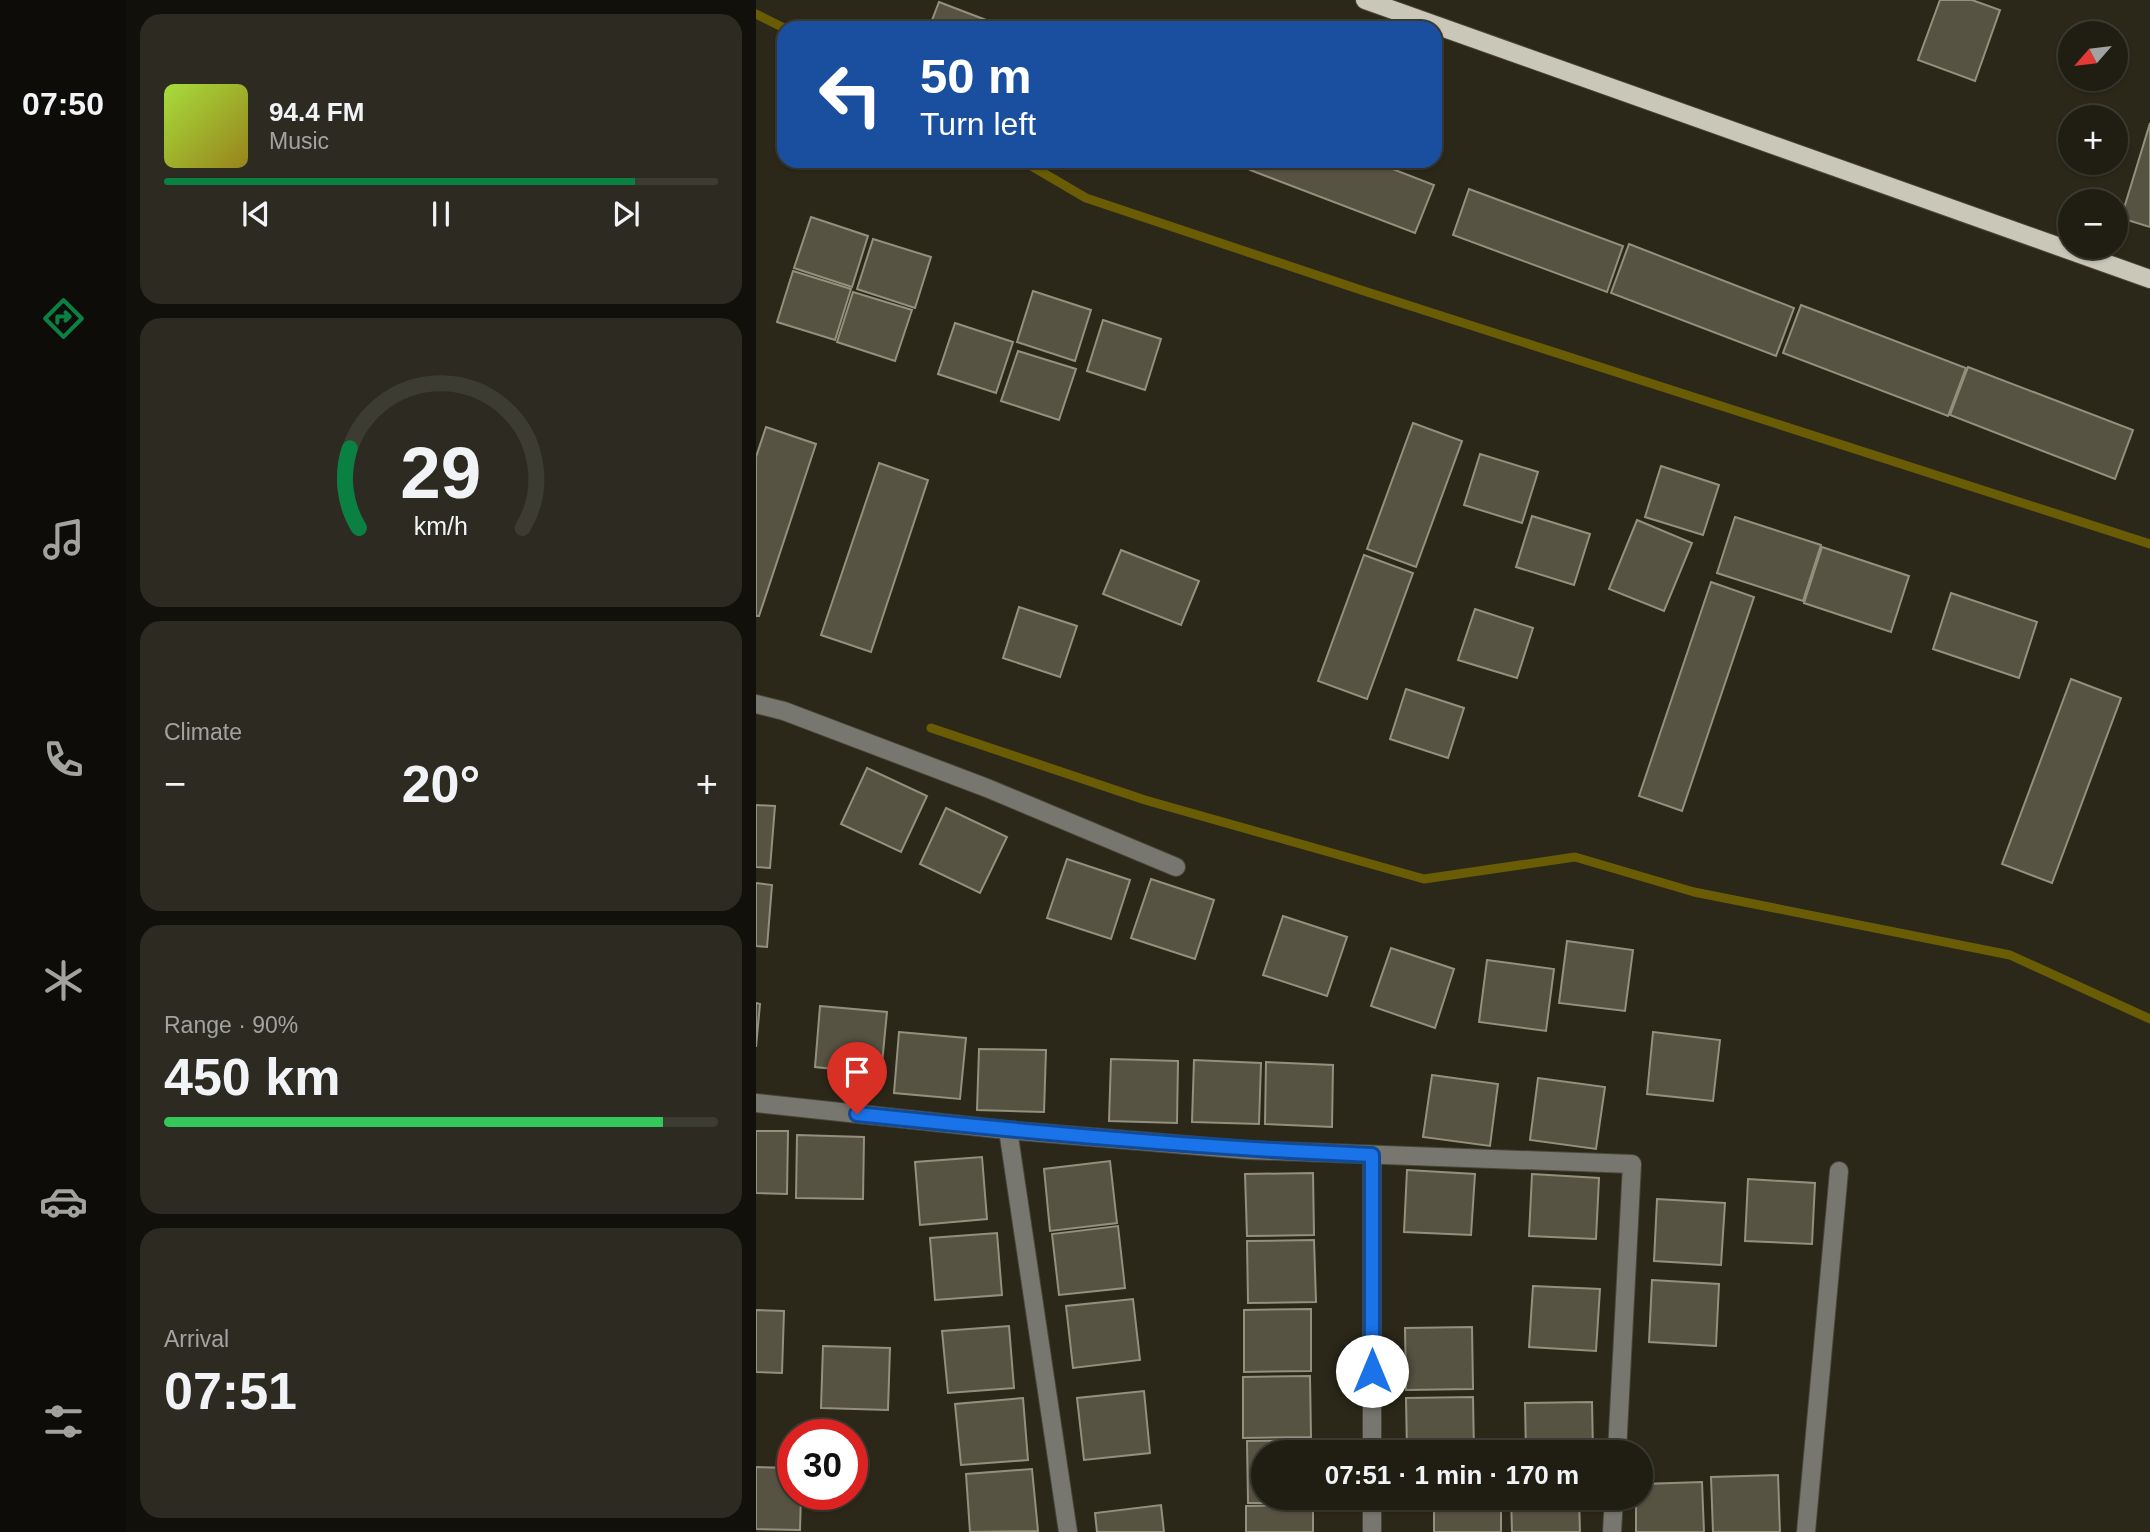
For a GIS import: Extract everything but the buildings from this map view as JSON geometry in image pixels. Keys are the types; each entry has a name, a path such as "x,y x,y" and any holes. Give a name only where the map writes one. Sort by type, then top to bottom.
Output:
{"main road":[{"path":"1365,0 1424,21"},
{"path":"1442,27 2150,279"}],"street":[{"path":"756,704 785,711 987,788 1176,867"},
{"path":"756,1103 1007,1130 1247,1150 1632,1164 1618,1440"},
{"path":"1007,1130 1068,1532"},
{"path":"1372,1155 1372,1440"},
{"path":"1805,1532 1839,1171"},
{"path":"1372,1510 1372,1532"},
{"path":"1612,1532 1613,1510"}],"waterway":[{"path":"756,14 777,24"},
{"path":"1035,168 1086,198 1361,290 2150,544"},
{"path":"931,728 1145,800 1424,879 1575,857 1694,892 2010,955 2150,1019"}],"route":[{"path":"857,1114 1007,1130 1247,1150 1372,1155 1372,1371"}]}
